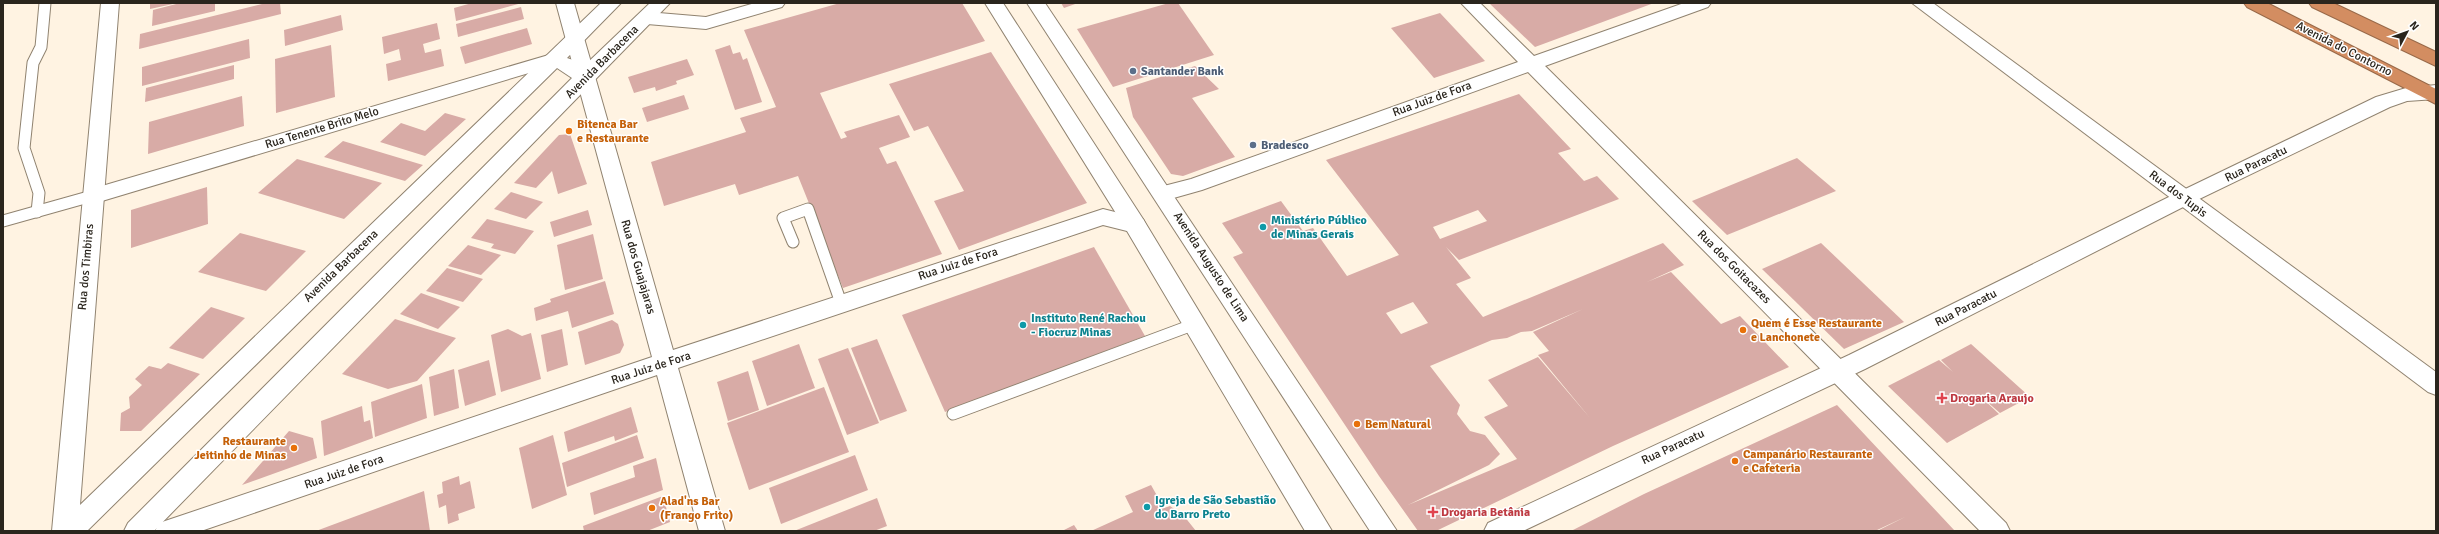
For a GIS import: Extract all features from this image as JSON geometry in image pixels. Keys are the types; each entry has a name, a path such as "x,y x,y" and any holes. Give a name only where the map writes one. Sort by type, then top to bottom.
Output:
{"highway":[{"name":"Avenida do Contorno","path":"2252,3 2433,94"},
{"path":"2318,3 2436,60"}],"street":[{"name":"Rua dos Timbiras","path":"65,531 92,196 110,3"},
{"name":"Rua dos Guajajaras","path":"565,3 712,531"},
{"name":"Avenida Barbacena","path":"70,531 612,3"},
{"name":"Avenida Barbacena","path":"137,531 618,43 647,18 661,3"},
{"path":"647,18 706,22 776,3"},
{"path":"994,3 1135,225 1320,531"},
{"name":"Avenida Augusto de Lima","path":"1036,3 1384,531"},
{"name":"Rua dos Goitacazes","path":"1470,3 1997,531"},
{"name":"Rua Juiz de Fora","path":"1162,193 1195,185 1702,3"},
{"name":"Rua dos Tupis","path":"1921,3 2436,385"},
{"name":"Rua Tenente Brito Melo","path":"92,196 552,60"},
{"path":"552,60 569,65 585,78"},
{"name":"Rua Paracatu","path":"1497,531 1838,371 2184,198 2383,102 2433,94"},
{"name":"Rua Juiz de Fora","path":"168,531 665,364 841,303 1103,217 1135,225"}],"lane":[{"path":"37,212 39,193 24,148 33,63 40,47 45,3"},
{"path":"3,221 92,196"},
{"path":"793,242 783,218 808,209 841,303"},
{"path":"953,414 1195,324"}],"building":[{"path":"150,3 173,3 173,4 150,9"},
{"path":"180,3 215,3 215,11 152,26 153,10"},
{"path":"266,3 280,3 281,14 139,49 140,34"},
{"path":"472,3 522,3 456,21 454,8"},
{"path":"840,3 962,3 985,41 820,93 841,139 847,137 844,132 899,115 910,137 879,148 887,164 896,161 942,254 843,288 798,176 739,195 735,184 664,206 651,162 746,132 740,118 776,107 744,30"},
{"path":"1061,3 1078,3 1064,8"},
{"path":"1169,3 1178,3 1214,55 1113,87 1077,29"},
{"path":"1489,3 1654,3 1535,47"},
{"path":"521,7 524,19 458,37 456,24"},
{"path":"1440,13 1485,61 1434,78 1391,28"},
{"path":"341,15 343,30 285,46 284,30"},
{"path":"437,23 440,39 423,44 425,53 441,49 444,66 388,81 386,64 401,60 399,49 384,54 382,37"},
{"path":"527,28 532,44 465,64 460,47"},
{"path":"249,39 250,58 142,86 142,67"},
{"path":"331,45 335,97 276,113 275,59"},
{"path":"730,45 733,54 740,52 743,60 747,58 762,102 735,110 715,50"},
{"path":"991,52 1087,203 959,250 934,201 964,191 928,126 914,131 889,84"},
{"path":"687,59 694,75 676,81 677,84 656,91 655,87 634,93 628,77"},
{"path":"234,65 234,79 145,102 146,88"},
{"path":"1195,66 1219,89 1192,98 1235,157 1183,176 1171,174 1133,117 1126,88"},
{"path":"1519,94 1571,149 1558,153 1584,181 1597,176 1619,199 1459,260 1446,247 1471,278 1456,284 1483,317 1663,243 1684,265 1647,282 1671,272 1721,324 1740,316 1789,367 1613,446 1436,531 1418,531 1379,476 1233,257 1243,253 1222,223 1281,201 1303,231 1313,228 1347,276 1399,255 1326,160","holes":["1478,210 1487,221 1440,239 1433,227","1413,302 1428,323 1401,334 1386,313","1583,309 1533,332 1549,351 1538,355 1590,418 1538,357 1488,380 1508,406 1484,417 1517,459 1408,505 1489,465 1500,454 1485,435 1470,431 1457,414 1460,405 1430,366 1492,340 1507,338 1521,332 1532,331"]},
{"path":"684,95 689,109 647,122 642,108"},
{"path":"242,96 244,126 148,154 149,122"},
{"path":"445,113 466,119 425,156 380,142 401,123 425,131"},
{"path":"570,134 587,184 558,194 552,171 536,188 514,183 559,135"},
{"path":"343,141 423,165 405,181 324,157"},
{"path":"1797,158 1836,191 1727,235 1692,201"},
{"path":"297,159 382,183 344,219 258,193"},
{"path":"207,187 208,224 131,248 131,210"},
{"path":"511,192 543,202 526,219 494,209"},
{"path":"588,210 592,225 554,237 550,222"},
{"path":"487,219 534,231 515,254 491,248 494,244 471,238"},
{"path":"240,233 306,251 266,291 198,272"},
{"path":"593,234 603,279 565,290 557,245"},
{"path":"1821,243 1904,322 1844,349 1762,269"},
{"path":"468,245 501,255 481,275 448,266"},
{"name":"Instituto René Rachou - Fiocruz Minas","path":"1094,247 1145,336 945,412 902,315"},
{"path":"447,268 483,279 463,302 426,291"},
{"path":"605,281 614,314 572,328 568,311 536,321 534,308 551,302 550,299"},
{"path":"421,293 460,307 438,329 400,314"},
{"path":"211,307 245,318 203,359 169,348"},
{"path":"395,319 456,338 417,381 388,389 342,374"},
{"path":"612,320 618,324 624,345 620,353 585,365 578,332"},
{"path":"508,329 522,336 531,333 541,379 501,392 491,335"},
{"path":"562,329 568,365 547,372 541,335"},
{"path":"877,339 907,411 880,421 851,348"},
{"path":"799,344 815,388 767,406 752,361"},
{"name":"Drogaria Araujo","path":"1971,344 2030,397 2000,413 1978,394 1999,414 1947,443 1888,386 1939,360 1953,372 1941,360"},
{"path":"848,348 879,423 847,435 818,359"},
{"path":"489,360 496,395 465,406 458,370"},
{"path":"168,363 200,374 141,431 120,431 121,413 130,408 129,397 142,385 135,379 149,366 161,369"},
{"path":"454,369 459,408 434,416 429,377"},
{"path":"748,371 759,410 728,421 717,382"},
{"path":"422,384 427,418 375,437 371,402"},
{"path":"824,387 849,452 749,490 727,423"},
{"path":"1837,405 1955,531 1877,531 1905,517 1875,531 1571,531 1644,494"},
{"path":"362,406 364,422 370,420 373,438 324,456 321,421"},
{"path":"631,407 638,432 615,441 614,436 568,452 564,432"},
{"name":"Restaurante Jeitinho de Minas","path":"289,431 313,438 317,458 242,485"},
{"path":"553,435 567,495 532,509 519,448"},
{"path":"637,435 644,458 567,487 562,463"},
{"path":"855,455 868,490 781,524 769,488"},
{"path":"656,458 663,490 594,515 590,493 635,477 633,466"},
{"path":"459,476 460,485 470,481 475,508 458,514 459,520 448,524 446,505 439,508 437,495 443,493 442,482"},
{"name":"Igreja de São Sebastião do Barro Preto","path":"1151,485 1164,508 1170,506 1184,516 1196,531 1091,531 1133,512 1125,496"},
{"path":"424,491 430,531 316,531 332,525"},
{"path":"663,496 670,522 647,531 584,531 583,526"},
{"path":"877,498 887,526 874,531 794,531"},
{"path":"1074,525 1078,531 1062,531"}],"place":[{"name":"Santander Bank","path":"1133,71"},
{"name":"Bitenca Bar e Restaurante","path":"569,131"},
{"name":"Bradesco","path":"1253,145"},
{"name":"Ministério Público de Minas Gerais","path":"1263,227"},
{"name":"Instituto René Rachou - Fiocruz Minas","path":"1023,325"},
{"name":"Quem é Esse Restaurante e Lanchonete","path":"1743,330"},
{"name":"Drogaria Araujo","path":"1942,398"},
{"name":"Bem Natural","path":"1357,424"},
{"name":"Restaurante Jeitinho de Minas","path":"294,448"},
{"name":"Campanário Restaurante e Cafeteria","path":"1735,461"},
{"name":"Igreja de São Sebastião do Barro Preto","path":"1147,507"},
{"name":"Alad'ns Bar (Frango Frito)","path":"652,508"},
{"name":"Drogaria Betânia","path":"1433,512"}]}
